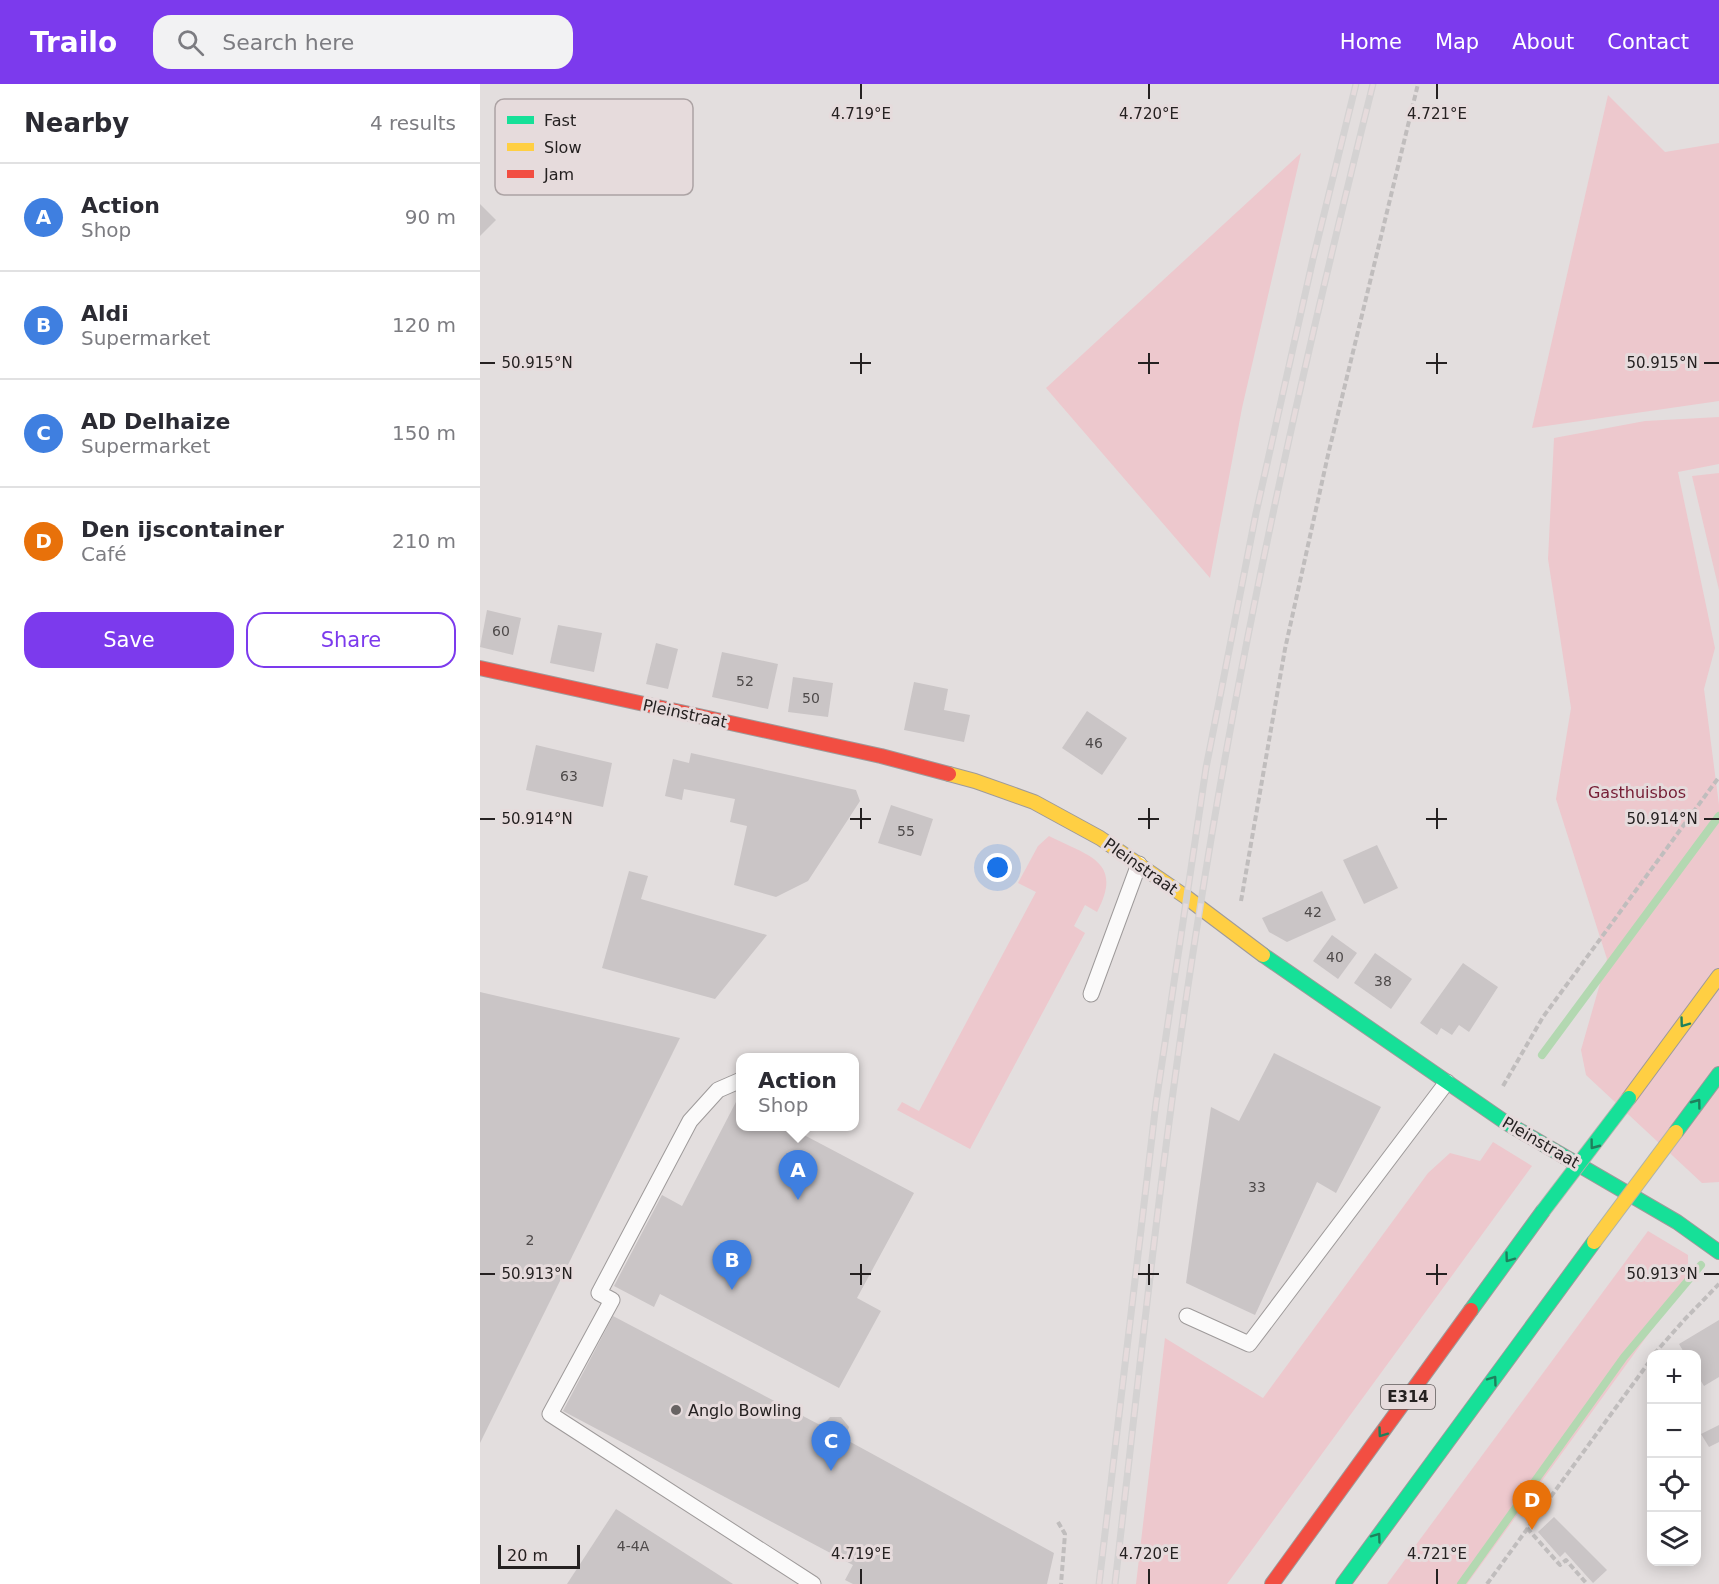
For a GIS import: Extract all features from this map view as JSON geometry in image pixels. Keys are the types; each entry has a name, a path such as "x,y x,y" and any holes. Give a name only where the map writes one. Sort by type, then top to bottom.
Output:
{"main road":[{"name":"Pleinstraat","path":"480,668 881,756 975,781 1034,802 1100,838 1139,864 1234,935 1505,1122 1677,1222 1719,1252"},
{"name":"E314","path":"1272,1584 1719,976"},
{"path":"1343,1584 1719,1074"}],"lane":[{"path":"1091,993 1139,864"},
{"path":"736,1082 718,1090 690,1121 599,1293 612,1300 550,1414 813,1584"},
{"path":"1187,1316 1249,1344 1447,1082"}],"path":[{"path":"1234,935 1285,649 1331,444 1418,84"},
{"path":"1501,1090 1543,1017 1719,777"},
{"path":"1658,1350 1719,1284"},
{"path":"1487,1584 1647,1364"},
{"path":"1058,1522 1065,1534 1061,1584"},
{"path":"1527,1528 1560,1565 1566,1560 1587,1584"}],"green space":[{"path":"1608,95 1665,152 1719,143 1719,401 1532,428"},
{"path":"1301,153 1242,408 1210,578 1046,388"},
{"name":"Gasthuisbos","path":"1719,417 1719,464 1678,472 1715,648 1704,689 1719,805 1719,1182 1702,1183 1586,1075 1581,1050 1607,959 1556,799 1571,708 1548,559 1554,438 1645,421"},
{"path":"1719,473 1719,590 1692,476"},
{"path":"1049,836 1098,862 1104,871 1106,881 1104,895 1097,912 1085,905 1074,926 1085,933 970,1149 897,1110 902,1102 919,1111 1036,892 1018,883 1038,846"},
{"path":"1493,1142 1532,1166 1227,1584 1136,1584 1165,1338 1263,1398 1428,1173 1450,1153 1480,1161"},
{"path":"1648,1231 1688,1255 1688,1271 1679,1292 1467,1584 1387,1584"}],"building":[{"path":"480,204 496,220 480,236"},
{"path":"487,610 521,618 513,655 480,647"},
{"path":"558,625 602,633 594,672 550,663"},
{"path":"656,643 678,649 668,689 646,684"},
{"path":"722,652 778,664 768,709 712,697"},
{"path":"793,677 833,683 828,717 788,712"},
{"path":"914,682 948,689 944,710 970,715 964,742 904,730"},
{"path":"1087,711 1127,738 1102,775 1062,748"},
{"path":"536,745 612,763 603,807 526,790"},
{"path":"691,753 856,790 860,801 808,881 776,897 734,885 747,826 730,822 735,799 684,789 682,800 665,796 673,759 689,763"},
{"path":"891,805 933,819 921,856 878,843"},
{"path":"1377,845 1398,888 1364,904 1343,860"},
{"path":"629,871 648,876 641,899 767,935 715,999 602,968"},
{"path":"1322,891 1336,920 1287,942 1269,932 1262,918"},
{"path":"1332,935 1357,953 1338,979 1313,961"},
{"path":"1375,953 1412,979 1391,1009 1354,983"},
{"path":"1463,963 1498,987 1469,1032 1459,1025 1452,1035 1441,1028 1437,1035 1420,1023"},
{"path":"480,992 680,1038 480,1443"},
{"path":"1274,1053 1381,1107 1336,1193 1317,1182 1255,1315 1186,1283 1211,1107 1239,1121"},
{"path":"736,1102 736,1131 796,1131 914,1193 857,1298 881,1311 839,1388 660,1294 654,1307 614,1286 662,1195 682,1206"},
{"path":"613,1316 822,1426 830,1417 841,1417 849,1427 845,1439 1054,1553 1047,1584 853,1584 845,1580 853,1565 563,1411"},
{"path":"1719,1320 1719,1377 1704,1386 1701,1381 1701,1350 1683,1350 1679,1344"},
{"path":"1719,1425 1719,1442 1709,1447 1701,1434"},
{"path":"616,1509 733,1584 567,1584"},
{"path":"1554,1517 1607,1570 1593,1583 1565,1552 1560,1557 1538,1532"}],"waterway":[{"path":"1542,1055 1719,816"},
{"path":"1461,1584 1624,1357 1701,1265"}],"railway":[{"path":"1099,1584 1156,1103 1206,768 1256,513 1313,259 1356,84"},
{"path":"1115,1584 1164,1161 1187,992 1217,804 1277,494 1323,289 1373,84"}],"traffic: fast":[{"path":"1263,955 1505,1122 1677,1222 1719,1252"},
{"path":"1676,1132 1719,1074"},
{"path":"1543,1211 1629,1098"},
{"path":"1471,1310 1543,1211"},
{"path":"1343,1584 1594,1242"}],"traffic: slow":[{"path":"949,774 1034,802 1100,838 1186,897 1263,955"},
{"path":"1629,1098 1719,976"},
{"path":"1594,1242 1676,1132"}],"traffic: jam":[{"path":"480,668 881,756 949,774"},
{"path":"1272,1584 1471,1310"}],"place":[{"name":"Action","path":"798,1200"},
{"name":"Aldi","path":"732,1290"},
{"name":"Anglo Bowling","path":"676,1410"},
{"name":"AD Delhaize","path":"831,1471"},
{"name":"Den ijscontainer","path":"1532,1530"}]}
